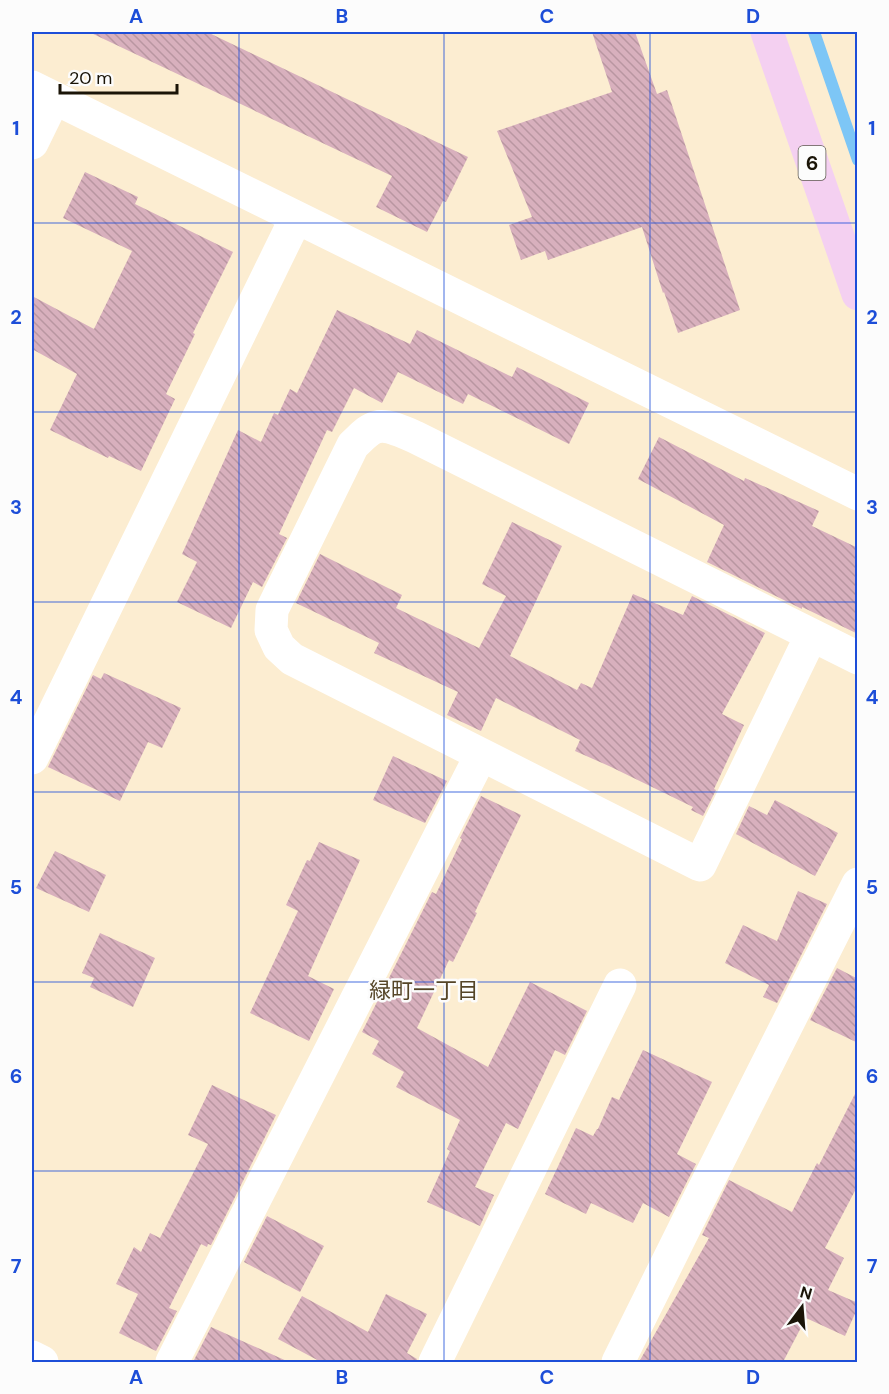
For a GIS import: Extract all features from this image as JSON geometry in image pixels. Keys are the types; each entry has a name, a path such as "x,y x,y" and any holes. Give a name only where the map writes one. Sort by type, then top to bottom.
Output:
{"main road":[{"name":"6","path":"767,32 858,294"}],"street":[{"path":"32,143 43,92 858,494"},
{"path":"32,758 296,218"},
{"path":"811,636 700,865 292,659 279,647 270,630 272,610 354,445 378,427 396,429 416,437 858,658"},
{"path":"172,1362 481,755"},
{"path":"618,1362 858,884"},
{"path":"435,1362 620,985"},
{"path":"32,1357 42,1362"}],"building":[{"path":"89,32 207,32 468,157 446,202 443,201 427,232 376,207 392,176"},
{"path":"592,32 635,32 657,94 667,90 740,310 678,333 642,227 548,260 545,251 521,260 509,225 532,217 497,131 612,92"},
{"path":"85,172 138,197 135,204 233,252 166,394 175,399 141,471 50,430 77,374 32,349 32,296 94,329 132,251 63,218"},
{"path":"337,310 410,344 417,330 512,377 517,367 589,403 569,444 468,394 463,404 398,372 382,403 354,388 332,432 327,430 279,534 287,538 262,587 253,582 231,628 177,602 197,562 182,554 238,430 261,442 274,413 278,415 290,389 297,393"},
{"path":"659,437 744,481 745,478 819,511 812,526 858,548 858,634 707,562 724,525 638,479"},
{"path":"512,522 562,546 510,656 577,690 581,683 592,688 633,594 683,615 692,596 765,633 722,714 744,725 703,816 691,810 693,807 575,751 580,740 496,698 481,731 447,715 458,692 374,653 379,643 296,603 320,554 402,595 396,608 479,648 506,596 482,584"},
{"path":"104,673 181,708 162,748 148,742 120,801 48,767 93,675 101,679"},
{"path":"393,756 447,781 425,823 373,800"},
{"path":"481,796 521,815 475,912 477,913 453,962 449,960 417,1028 488,1067 530,982 587,1011 565,1055 555,1050 518,1129 506,1123 475,1187 494,1195 480,1226 427,1202 450,1151 447,1149 460,1120 396,1087 404,1072 372,1054 379,1041 362,1032 432,892 436,894"},
{"path":"775,800 838,833 815,876 736,834 749,806 767,815"},
{"path":"319,842 360,860 308,976 334,989 309,1041 250,1013 298,911 286,905 307,860 310,861"},
{"path":"55,851 106,875 89,912 36,888"},
{"path":"798,891 827,904 777,1003 763,997 769,985 725,963 743,925 777,941"},
{"path":"100,933 155,958 133,1007 90,987 94,978 82,973"},
{"path":"837,968 858,979 858,1043 810,1020"},
{"path":"643,1050 712,1082 677,1154 696,1164 669,1217 643,1203 633,1223 591,1203 586,1214 545,1194 576,1128 593,1136 612,1097 619,1100"},
{"path":"212,1085 276,1115 211,1245 208,1244 207,1247 201,1244 169,1308 177,1311 156,1351 119,1333 138,1294 116,1284 134,1247 141,1252 150,1233 160,1238 208,1144 188,1135"},
{"path":"858,1088 858,1185 825,1248 844,1258 828,1290 858,1303 845,1336 806,1318 783,1362 639,1362 709,1238 702,1235 729,1180 792,1212"},
{"path":"267,1216 324,1246 300,1292 244,1262"},
{"path":"386,1294 427,1314 407,1353 417,1359 416,1362 321,1362 278,1339 302,1296 368,1332"},
{"path":"211,1327 289,1362 193,1362"}],"waterway":[{"path":"814,32 858,160"}],"district":[{"name":"緑町一丁目","path":"424,990"}]}
